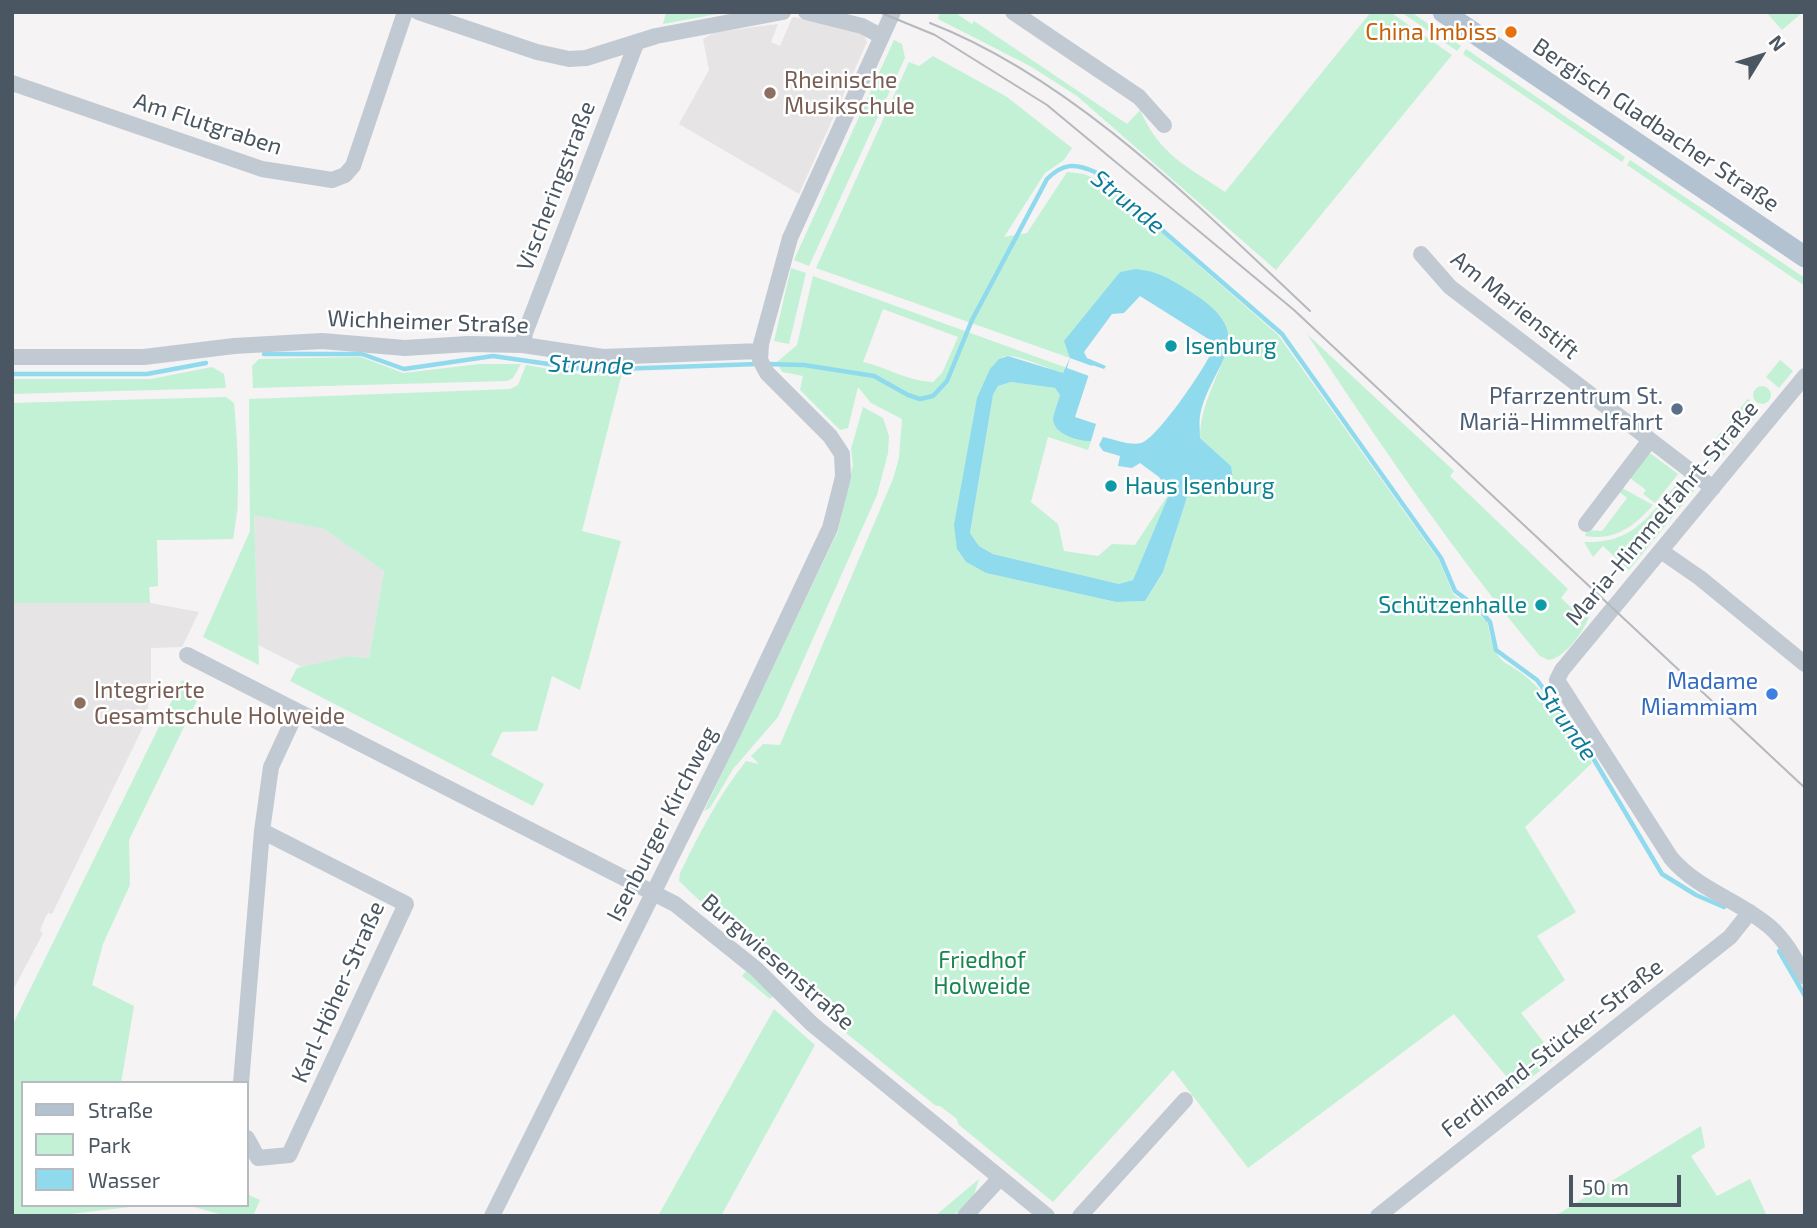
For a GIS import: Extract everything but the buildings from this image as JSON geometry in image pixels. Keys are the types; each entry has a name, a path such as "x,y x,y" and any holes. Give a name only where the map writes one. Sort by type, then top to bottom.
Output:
{"main road":[{"name":"Bergisch Gladbacher Straße","path":"1443,12 1805,257"}],"street":[{"name":"Am Flutgraben","path":"12,83 262,169 332,180 345,175 353,166 405,12"},
{"path":"418,12 555,58 586,58 610,64 622,78"},
{"path":"586,58 639,43 783,12"},
{"path":"806,12 862,26 881,36"},
{"path":"761,360 781,261 893,12"},
{"path":"1013,12 1139,97 1164,125"},
{"name":"Vischeringstraße","path":"523,345 622,78 639,43"},
{"name":"Am Marienstift","path":"1421,254 1450,287 1713,488"},
{"name":"Wichheimer Straße","path":"12,357 144,357 299,342 363,343 405,348 468,344 523,345 603,357 761,360"},
{"name":"Isenburger Kirchweg","path":"492,1216 830,528 843,477 844,464 837,445 761,360"},
{"name":"Maria-Himmelfahrt-Straße","path":"1750,912 1693,880 1676,864 1557,680 1562,670 1805,376"},
{"path":"1586,524 1650,440"},
{"path":"1661,551 1710,586 1805,664"},
{"name":"Burgwiesenstraße","path":"187,655 653,892 684,911 756,969 812,1024 1047,1216"},
{"path":"241,1081 262,831 271,766 297,712"},
{"name":"Karl-Höher-Straße","path":"248,1140 258,1157 289,1155 406,905 262,831"},
{"path":"1750,912 1786,945 1805,977"},
{"name":"Ferdinand-Stücker-Straße","path":"1378,1216 1730,937 1750,912"},
{"path":"1080,1216 1185,1100"},
{"path":"965,1216 1000,1178"}],"shaded area":[{"name":"Rheinische Musikschule","path":"792,18 857,32 864,35 867,42 799,194 679,124 709,70 703,39 715,32 778,24 771,42 780,46"},
{"name":"Integrierte Gesamtschule Holweide","path":"234,403 238,508 233,539 156,540 158,586 149,587 150,603 199,612 182,647 151,648 151,685 146,721 52,914 48,913 45,918 40,931 43,933 12,992 12,410"},
{"path":"254,514 324,529 384,571 369,658 348,656 302,667 258,645"}],"green space":[{"path":"666,12 728,12 663,24"},
{"path":"940,12 954,12 972,24 974,21 1127,124 1140,110 1165,149 1225,192 1371,12 1390,12 1452,55 1276,270 1077,96 1030,66 938,19"},
{"path":"1401,12 1411,12 1461,46 1457,51"},
{"path":"1766,12 1803,12 1782,30"},
{"path":"894,40 902,44 905,58 809,266 794,260"},
{"path":"1466,49 1625,157 1622,162 1463,54"},
{"name":"Friedhof Holweide","path":"933,56 1007,97 1072,148 1064,160 1045,173 1004,237 1027,233 1067,172 1084,174 1106,184 1278,335 1439,560 1453,594 1487,621 1499,657 1545,695 1592,763 1525,827 1576,912 1537,936 1565,980 1521,1013 1556,1058 1517,1089 1454,1014 1248,1168 1173,1070 1053,1202 958,1124 957,1119 940,1106 936,1106 840,1028 847,1016 706,899 700,901 679,881 680,873 702,829 736,774 746,761 759,764 751,756 763,744 780,745 893,479 899,458 902,419 871,403 858,387 848,428 840,430 800,390 803,376 782,372 777,362 797,345 813,276 1067,368 1063,374 1027,360 1007,356 995,364 985,383 970,442 957,549 966,562 986,573 1116,602 1145,601 1163,572 1191,485 1220,488 1231,466 1200,438 1203,412 1229,340 1120,272 1093,309 1070,358 816,268 909,62 919,66","holes":["883,309 958,337 942,373 933,382 916,380 863,362"]},
{"path":"1630,160 1805,278 1805,286 1627,165"},
{"path":"791,268 806,273 789,344 774,341"},
{"path":"1307,334 1454,471 1450,476 1568,589 1561,598 1579,615 1587,607 1590,610 1581,632 1561,654 1548,660 1540,656 1478,579 1362,417"},
{"path":"361,357 403,373 480,364 521,364 513,378 507,381 253,388 252,366 259,359"},
{"path":"1780,360 1793,371 1779,388 1766,377"},
{"path":"526,365 589,376 622,373 582,531 621,541 580,690 552,676 537,731 502,732 491,755 544,784 533,806 290,681 297,668 348,656 369,658 384,571 324,529 254,515 259,665 203,637 250,531 249,399 510,389 518,385"},
{"path":"212,367 224,374 226,388 12,394 12,379 151,379"},
{"path":"1011,382 1055,388 1060,395 1053,419 1057,429 1074,438 1091,441 1088,450 1048,437 1031,502 1058,524 1064,551 1098,556 1112,544 1135,545 1170,492 1133,580 1119,584 993,554 979,546 970,533 993,395 998,386"},
{"path":"1758,386 1766,386 1771,395 1769,402 1758,404 1753,399 1753,391"},
{"path":"226,397 234,403 238,454 233,539 157,540 158,586 149,587 150,603 12,603 12,403"},
{"path":"1748,399 1761,410 1749,424 1736,413"},
{"path":"863,407 883,418 889,436 888,453 877,495 778,717 733,769 710,808 704,811 838,531 853,465 851,449"},
{"path":"1735,420 1743,428 1735,436 1727,428"},
{"path":"1721,432 1734,443 1715,465 1702,455"},
{"path":"1650,453 1678,474 1675,478 1655,503 1643,494 1646,490 1630,478 1622,488 1653,505 1623,531 1605,536 1585,536 1587,530 1602,531 1627,498 1617,490 1645,455"},
{"path":"1685,476 1697,487 1629,570 1603,546 1593,557 1584,542 1603,541 1631,531"},
{"path":"182,680 202,690 129,840 130,885 103,944 92,985 134,1006 121,1081 21,1081 21,1207 130,1207 53,1216 12,1216 12,1026"},
{"path":"746,971 773,996 770,999 742,976"},
{"path":"774,1009 815,1045 721,1216 658,1216"},
{"path":"1701,1126 1705,1147 1691,1156 1717,1196 1750,1179 1767,1216 1555,1216"},
{"path":"979,1179 973,1198 953,1216 935,1216"},
{"path":"248,1194 260,1200 253,1216 226,1216 194,1207 248,1207"}],"water":[{"path":"1136,269 1167,278 1194,294 1214,310 1225,324 1228,338 1226,352 1205,398 1200,416 1200,438 1231,466 1233,481 1220,488 1191,485 1163,572 1145,601 1116,602 986,573 966,562 957,549 954,525 977,398 990,369 999,359 1008,356 1063,373 1070,358 1064,341 1120,272","holes":["1140,296 1210,340 1212,351 1200,372 1169,417 1148,439 1132,444 1103,437 1099,445 1103,451 1120,456 1118,466 1132,468 1140,463 1159,477 1170,492 1133,580 1119,584 993,554 979,546 970,533 993,395 998,386 1011,382 1055,388 1060,395 1053,419 1057,429 1074,438 1091,441 1096,424 1075,417 1092,365 1104,369 1106,366 1087,358 1084,352 1112,314 1124,313"]}],"pier":[{"path":"1070,358 1092,366 1089,376 1067,368"}],"waterway":[{"name":"Strunde","path":"765,364 804,365 874,376 908,395 920,399 933,396 947,381 972,320 1047,179 1058,170 1070,166 1095,172 1282,334 1441,558 1455,591 1478,608 1490,622 1496,650 1537,680 1587,748 1662,874 1696,895 1724,907"},
{"name":"Strunde","path":"264,354 362,354 404,369 493,356 590,370 757,364"},
{"name":"Strunde","path":"12,374 147,374 206,363"},
{"name":"Strunde","path":"1779,951 1805,996"}],"tram line":[{"path":"879,12 935,35 1047,105 1294,310 1805,788"},
{"path":"930,23 983,47 1084,111 1179,188 1310,311"}],"place":[{"name":"China Imbiss","path":"1511,32"},
{"name":"Rheinische Musikschule","path":"770,93"},
{"name":"Isenburg","path":"1171,346"},
{"name":"Pfarrzentrum St. Mariä-Himmelfahrt","path":"1677,409"},
{"name":"Haus Isenburg","path":"1111,486"},
{"name":"Schützenhalle","path":"1541,605"},
{"name":"Madame Miammiam","path":"1772,694"},
{"name":"Integrierte Gesamtschule Holweide","path":"80,703"}]}
